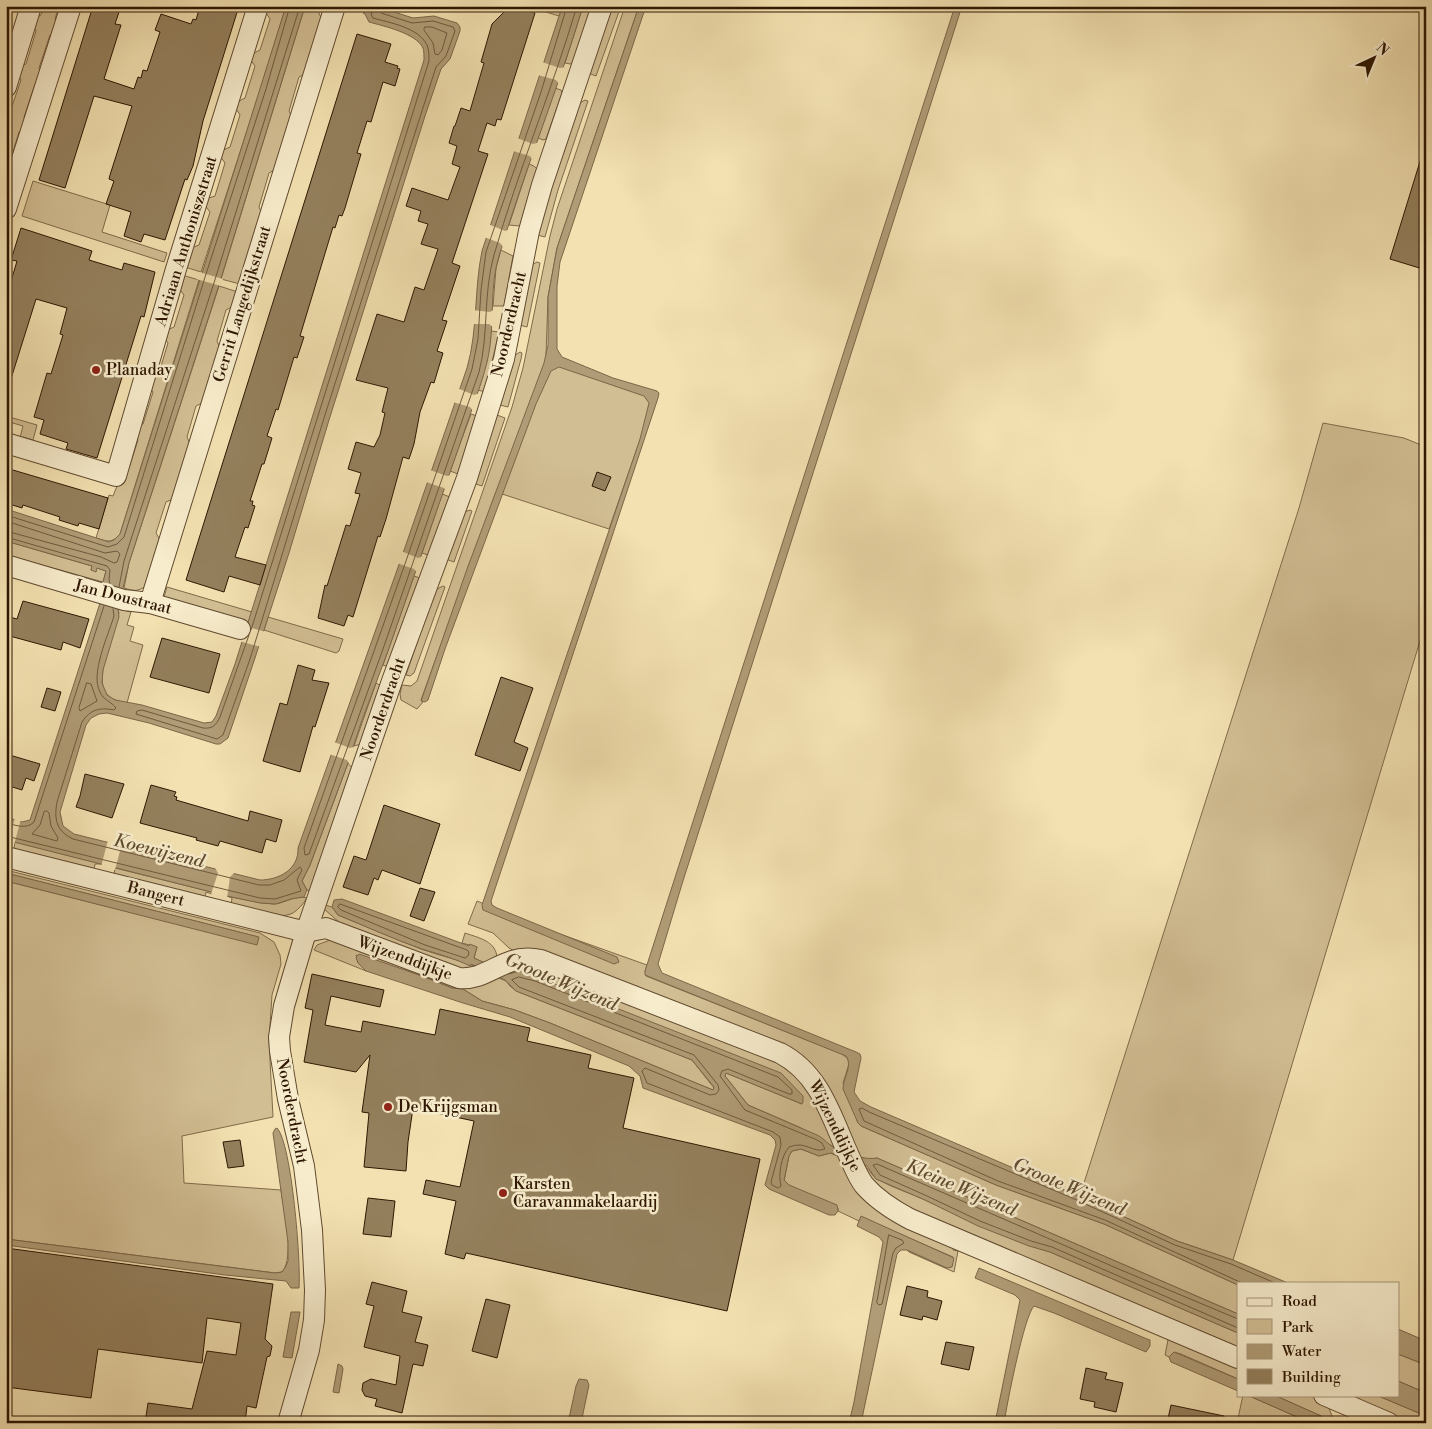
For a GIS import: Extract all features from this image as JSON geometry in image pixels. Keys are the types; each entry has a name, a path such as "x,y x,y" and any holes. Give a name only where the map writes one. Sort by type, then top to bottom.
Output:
{"street":[{"path":"6,88 32,6"},
{"path":"6,209 71,6"},
{"name":"Adriaan Anthoniszstraat","path":"6,443 116,476 176,269 258,6"},
{"name":"Gerrit Langedijkstraat","path":"150,603 335,6"},
{"name":"Noorderdracht","path":"288,1423 310,1350 315,1290 312,1230 304,1166 288,1099 280,1037 284,1006 306,932 389,678 467,478 504,359 529,231 542,185 602,6"},
{"name":"Jan Doustraat","path":"6,565 124,600 150,603 240,629"},
{"name":"Bangert","path":"6,856 306,932"},
{"name":"Wijzenddijkje","path":"306,932 326,928 454,976 467,979 478,977 504,964 520,959 541,960 790,1058 799,1064 814,1080 863,1184 881,1202 910,1219 1237,1358"},
{"path":"1326,1396 1389,1423"}],"green space":[{"path":"44,6 59,6 55,19 58,26 57,31 50,35 39,68 43,75 42,80 35,84 24,117 28,124 26,128 19,132 9,165 13,172 6,180 6,115 10,112 21,80 17,72 19,67 26,64 36,31 32,24 34,19 41,15"},
{"path":"266,6 286,6 201,272 185,267 191,248 199,245 210,212 204,204 206,199 215,196 225,163 220,156 221,151 230,147 240,115 235,107 237,102 245,98 255,66 250,59 252,54 260,50 270,19 265,11"},
{"path":"305,6 321,6 319,14 323,20 307,73 299,77 289,111 292,117 276,169 269,173 259,207 262,214 240,284 221,279"},
{"path":"526,6 563,6 559,16"},
{"path":"583,6 591,7 573,63 565,63"},
{"path":"612,6 621,6 596,76 588,73"},
{"path":"625,6 639,6 557,248 548,297 546,355 655,397 609,529 496,492 421,700 423,702 417,709 401,700 402,685 411,686 417,681 512,407 523,368 557,209"},
{"path":"555,88 561,90 562,93 546,139 543,140 538,138"},
{"path":"585,100 588,101 558,190 545,237 537,235 578,104"},
{"path":"529,164 537,169 520,226 509,225"},
{"path":"33,181 110,205 102,232 167,253 164,262 22,216"},
{"path":"501,250 513,256 504,306 493,306 496,268"},
{"path":"537,262 540,263 527,327 519,325 530,266"},
{"path":"182,275 199,280 120,534 112,540 106,541 96,538 109,495 113,496 117,486 128,471 138,440 134,428 143,424 153,392 148,385 149,380 158,376 168,343 163,336 165,331 174,327 184,295 178,287"},
{"path":"219,286 238,292 234,306 226,310 217,341 220,348 204,402 196,406 187,437 190,444 173,499 166,502 156,533 160,540 146,586 130,590 124,588 129,563"},
{"path":"491,331 499,332 485,392 478,390 487,361"},
{"path":"520,352 522,353 521,359 508,407 500,405 512,357"},
{"path":"471,414 477,416 458,474 450,471"},
{"path":"497,415 505,418 482,486 473,483"},
{"path":"6,416 37,425 33,440 23,437 22,440 20,438 23,426 6,421"},
{"path":"1323,423 1404,438 1426,447 1426,621 1233,1260 1177,1241 1074,1194 1083,1186 1299,508"},
{"path":"442,494 450,497 428,555 422,553"},
{"path":"472,511 454,562 446,559 462,513"},
{"path":"6,541 92,566 91,570 97,568 106,571 103,582 6,555"},
{"path":"414,576 420,578 388,667 383,665"},
{"path":"443,586 445,587 414,673 410,676 406,675 435,590"},
{"path":"167,587 252,612 247,626 164,597"},
{"path":"118,609 131,612 127,625 134,627 130,641 143,645 127,703 115,700 106,693 102,677 119,613"},
{"path":"268,617 343,639 339,651 336,653 264,630"},
{"path":"376,683 381,686 361,744 354,746"},
{"path":"348,763 353,769 310,891 307,890 302,881 310,865"},
{"path":"15,842 102,864 95,864 94,871 14,849"},
{"path":"115,868 212,892 212,894 206,892 205,898 114,875"},
{"path":"6,870 260,933 274,942 280,955 281,964 272,995 269,1041 273,1117 182,1136 184,1183 281,1190 288,1245 286,1265 282,1272 275,1273 6,1239 6,881 257,944 258,937 6,873"},
{"path":"227,896 273,904 298,897 307,898 293,913 279,916 231,905 232,898"},
{"path":"477,901 532,924 647,965 646,976 842,1054 848,1059 849,1064 843,1083 858,1123 861,1126 996,1185 1104,1224 1237,1285 1237,1314 877,1158 869,1160 855,1155 818,1075 516,952 493,933 468,924"},
{"path":"325,905 332,907 338,915 400,941 479,968 465,970 340,923 324,909"},
{"path":"465,933 491,944 497,959 487,964 474,958 477,947 462,943"},
{"path":"330,940 494,976 506,981 516,991 692,1060 714,1088 713,1090 550,1023 515,1010 482,1001 463,989 452,988 419,975 356,955 358,963 366,971 314,950 317,945"},
{"path":"528,965 712,1033 799,1073 839,1150 799,1127 748,1105 725,1076 726,1073 802,1104 585,996 520,971 509,974 503,971"},
{"path":"801,1149 819,1156 830,1153 842,1158 954,1245 953,1250 958,1251 954,1272 907,1250 947,1268 953,1257 861,1217 859,1221 838,1211 838,1208 784,1181 789,1156 792,1151"},
{"path":"859,1163 866,1167 876,1178 890,1186 919,1197 1002,1235 1050,1252 1237,1333 1237,1347 1212,1339 1137,1309 883,1196"},
{"path":"1169,1335 1237,1365 1237,1379 1181,1354 1174,1352 1169,1357 1165,1355"},
{"path":"1400,1355 1426,1365 1426,1393 1400,1382"},
{"path":"1243,1396 1249,1396 1311,1423 1237,1423"},
{"path":"1276,1396 1311,1396 1327,1403 1332,1416 1332,1423 1323,1423 1324,1419"},
{"path":"1339,1396 1378,1396 1426,1416 1426,1423 1399,1423 1339,1398"}],"water":[{"path":"286,6 305,6 218,288 129,563 118,609 119,617 103,670 102,683 107,695 115,700 142,705 204,723 212,722 216,716 235,664 424,60 423,48 414,38 399,31 369,22 363,13 371,6 375,6 413,18 434,16 457,23 460,31 450,59 441,69 425,116 289,553 228,738 220,744 216,744 149,723 107,713 99,714 91,718 86,725 60,812 63,826 74,834 260,880 280,876 291,868 295,862 298,848 467,368 473,339 482,251 559,16 563,6 583,6 519,193 496,267 490,346 479,388 348,763 310,865 302,881 307,890 304,897 276,904 260,903 227,896 6,840 6,817 22,822 30,820 100,603 106,571 97,568 96,572 91,570 92,566 6,541 6,509 109,542 120,534"},
{"path":"639,6 646,6 560,262 557,286 557,349 562,357 613,378 659,393 491,901 492,905 497,908 617,957 619,962 614,964 483,910 482,905 640,439 649,403 644,396 559,367 551,371 536,404 445,649 428,700 425,702 421,701 467,569 544,363 548,345 548,297 557,248"},
{"path":"955,6 962,6 658,964 662,973 860,1054 861,1058 854,1092 860,1101 871,1107 1074,1194 1177,1241 1233,1260 1286,1282 1237,1282 1237,1285 1104,1224 996,1185 861,1126 843,1089 848,1068 846,1056 645,975"},
{"path":"6,873 259,937 257,945 6,881"},
{"path":"342,899 469,946 470,944 477,947 474,958 509,974 520,971 535,976 781,1073 803,1096 802,1104 726,1073 725,1076 748,1105 817,1135 841,1151 861,1158 877,1158 1237,1314 1237,1333 1050,1252 978,1226 876,1179 867,1166 831,1153 819,1156 801,1149 792,1151 789,1156 784,1180 789,1185 837,1205 838,1211 835,1215 829,1215 769,1189 765,1185 776,1145 775,1140 770,1135 643,1088 640,1076 629,1066 510,1017 366,971 358,963 356,957 359,954 452,988 463,989 482,1001 515,1010 550,1023 713,1090 714,1087 692,1060 516,991 505,980 471,964 470,966 452,958 411,945 338,915 332,907 334,900"},
{"path":"277,1128 287,1156 291,1179 299,1255 299,1288 291,1288 286,1281 225,1275 6,1245 6,1239 275,1273 282,1272 288,1261 288,1242 273,1133"},
{"path":"861,1216 954,1258 952,1267 947,1268 907,1250 901,1250 897,1254 861,1423 849,1423 883,1242 879,1237 857,1226"},
{"path":"979,1268 1150,1340 1150,1346 1146,1352 1034,1306 1021,1342 1004,1423 995,1423 1020,1300 1015,1295 975,1278"},
{"path":"291,1312 300,1312 292,1358 283,1357"},
{"path":"1400,1330 1426,1341 1426,1365 1400,1355"},
{"path":"1174,1352 1237,1379 1237,1391 1171,1362 1169,1357"},
{"path":"338,1364 343,1369 339,1393 333,1392"},
{"path":"579,1379 587,1380 589,1385 581,1423 568,1423 576,1386"},
{"path":"1400,1382 1426,1393 1426,1416 1378,1396 1400,1396"},
{"path":"1249,1396 1276,1396 1324,1419 1323,1422 1311,1423"}],"pier":[{"path":"542,62 560,68 566,67 559,84 556,80 538,75"},
{"path":"517,138 533,144 540,142 533,161 530,156 513,151"},
{"path":"488,224 505,231 510,229 504,248 500,243 484,237"},
{"path":"199,272 223,279 221,286 196,279"},
{"path":"495,309 494,328 489,324 471,324 472,310 490,312"},
{"path":"457,388 474,395 480,393 474,412 470,407 453,402"},
{"path":"430,470 447,476 451,475 446,491 444,488 426,482"},
{"path":"401,551 418,558 424,556 418,574 414,569 397,563"},
{"path":"244,626 266,632 261,647 239,641"},
{"path":"334,742 350,748 357,746 350,765 347,760 329,754"},
{"path":"15,817 21,819 14,845 9,843"},
{"path":"108,840 122,843 115,870 101,867"},
{"path":"214,866 235,872 230,877 227,898 211,894 218,873"}],"building":[{"path":"93,6 121,6 115,24 121,25 104,79 134,89 138,77 141,78 143,70 147,71 160,32 155,30 161,14 191,24 193,19 196,20 200,6 239,6 203,121 193,166 187,180 185,179 165,240 144,234 141,242 124,236 131,212 106,204 114,181 109,179 110,175 132,106 94,96 65,188 39,180"},
{"path":"510,6 535,13 501,120 497,119 495,126 487,123 478,151 488,154 452,263 460,266 442,320 447,321 437,351 443,353 434,383 431,382 420,412 409,459 403,457 386,519 380,537 378,536 353,617 348,615 344,626 318,618 325,585 327,586 346,525 350,526 360,494 355,493 361,473 348,469 356,442 374,447 380,435 385,413 382,412 388,388 356,380 377,314 404,322 415,287 424,290 438,249 421,244 428,224 418,221 421,211 406,206 412,188 448,200 460,167 452,164 457,146 449,143 454,126 461,108 470,111 484,63 481,62 492,24"},
{"path":"357,34 391,44 385,62 398,66 397,68 400,69 395,86 383,82 371,122 367,121 357,153 361,154 345,208 342,216 339,215 335,228 333,227 300,336 304,337 297,358 294,357 278,410 276,409 267,436 272,438 250,501 253,501 252,505 255,506 248,528 245,527 235,557 266,565 260,585 229,576 224,592 186,580"},
{"path":"1422,155 1426,155 1426,270 1390,259"},
{"path":"21,228 92,251 89,260 122,270 124,263 155,272 144,317 141,316 97,458 66,449 68,443 40,434 44,420 34,417 47,373 51,374 63,335 60,334 67,308 36,299 10,382 6,382 6,298 17,261 11,260"},
{"path":"6,468 108,498 99,529 79,523 78,526 59,520 60,517 23,505 22,508 6,503"},
{"path":"597,472 611,477 605,491 592,486"},
{"path":"23,601 89,619 80,648 63,642 61,650 6,635 6,616 17,619"},
{"path":"162,638 220,654 209,693 150,677"},
{"path":"298,665 315,670 312,680 329,683 315,727 313,726 300,772 263,761 280,703 287,705"},
{"path":"501,677 533,688 514,742 528,748 520,771 475,755"},
{"path":"47,688 61,692 55,711 41,707"},
{"path":"6,754 40,764 34,781 26,778 22,790 6,785"},
{"path":"85,774 124,784 112,818 76,807"},
{"path":"151,785 176,792 174,796 177,797 176,800 248,821 250,811 282,820 276,842 266,839 262,853 220,841 218,846 196,840 197,838 140,823"},
{"path":"384,805 440,824 420,884 382,870 378,880 374,878 368,895 343,887 354,856 366,860"},
{"path":"420,888 435,892 424,921 410,916"},
{"path":"312,974 384,990 380,1007 331,996 325,1025 361,1032 363,1021 435,1035 440,1009 530,1028 527,1041 591,1055 588,1068 634,1078 623,1128 760,1159 727,1311 466,1253 464,1259 445,1254 456,1201 423,1194 426,1180 460,1187 474,1121 413,1108 406,1171 364,1167 369,1113 362,1112 370,1055 356,1072 304,1062 313,1010 305,1008"},
{"path":"240,1140 244,1166 228,1168 223,1142"},
{"path":"368,1198 395,1201 391,1237 363,1234"},
{"path":"6,1248 273,1284 265,1339 272,1346 270,1356 267,1357 256,1408 247,1406 245,1423 145,1423 148,1403 192,1409 207,1351 236,1355 241,1323 207,1318 202,1363 98,1349 91,1398 6,1387"},
{"path":"372,1282 407,1291 402,1312 422,1317 415,1342 428,1345 423,1366 413,1364 402,1413 375,1406 377,1399 365,1396 362,1390 363,1383 371,1379 396,1385 400,1356 364,1347 374,1306 366,1304"},
{"path":"907,1286 928,1291 927,1297 942,1301 937,1320 923,1316 922,1320 900,1315"},
{"path":"486,1299 510,1305 497,1358 472,1351"},
{"path":"946,1342 974,1347 969,1370 941,1364"},
{"path":"1086,1368 1107,1373 1105,1379 1123,1383 1116,1412 1094,1407 1095,1402 1080,1399"},
{"path":"1171,1405 1224,1416 1223,1423 1167,1423"}],"place":[{"name":"Planaday","path":"96,370"},
{"name":"De Krijgsman","path":"388,1107"},
{"name":"Karsten Caravanmakelaardij","path":"503,1193"}],"water label":[{"name":"Koewijzend","path":"159,851"},
{"name":"Groote Wijzend","path":"561,982"},
{"name":"Groote Wijzend","path":"1069,1187"},
{"name":"Kleine Wijzend","path":"961,1188"}]}
